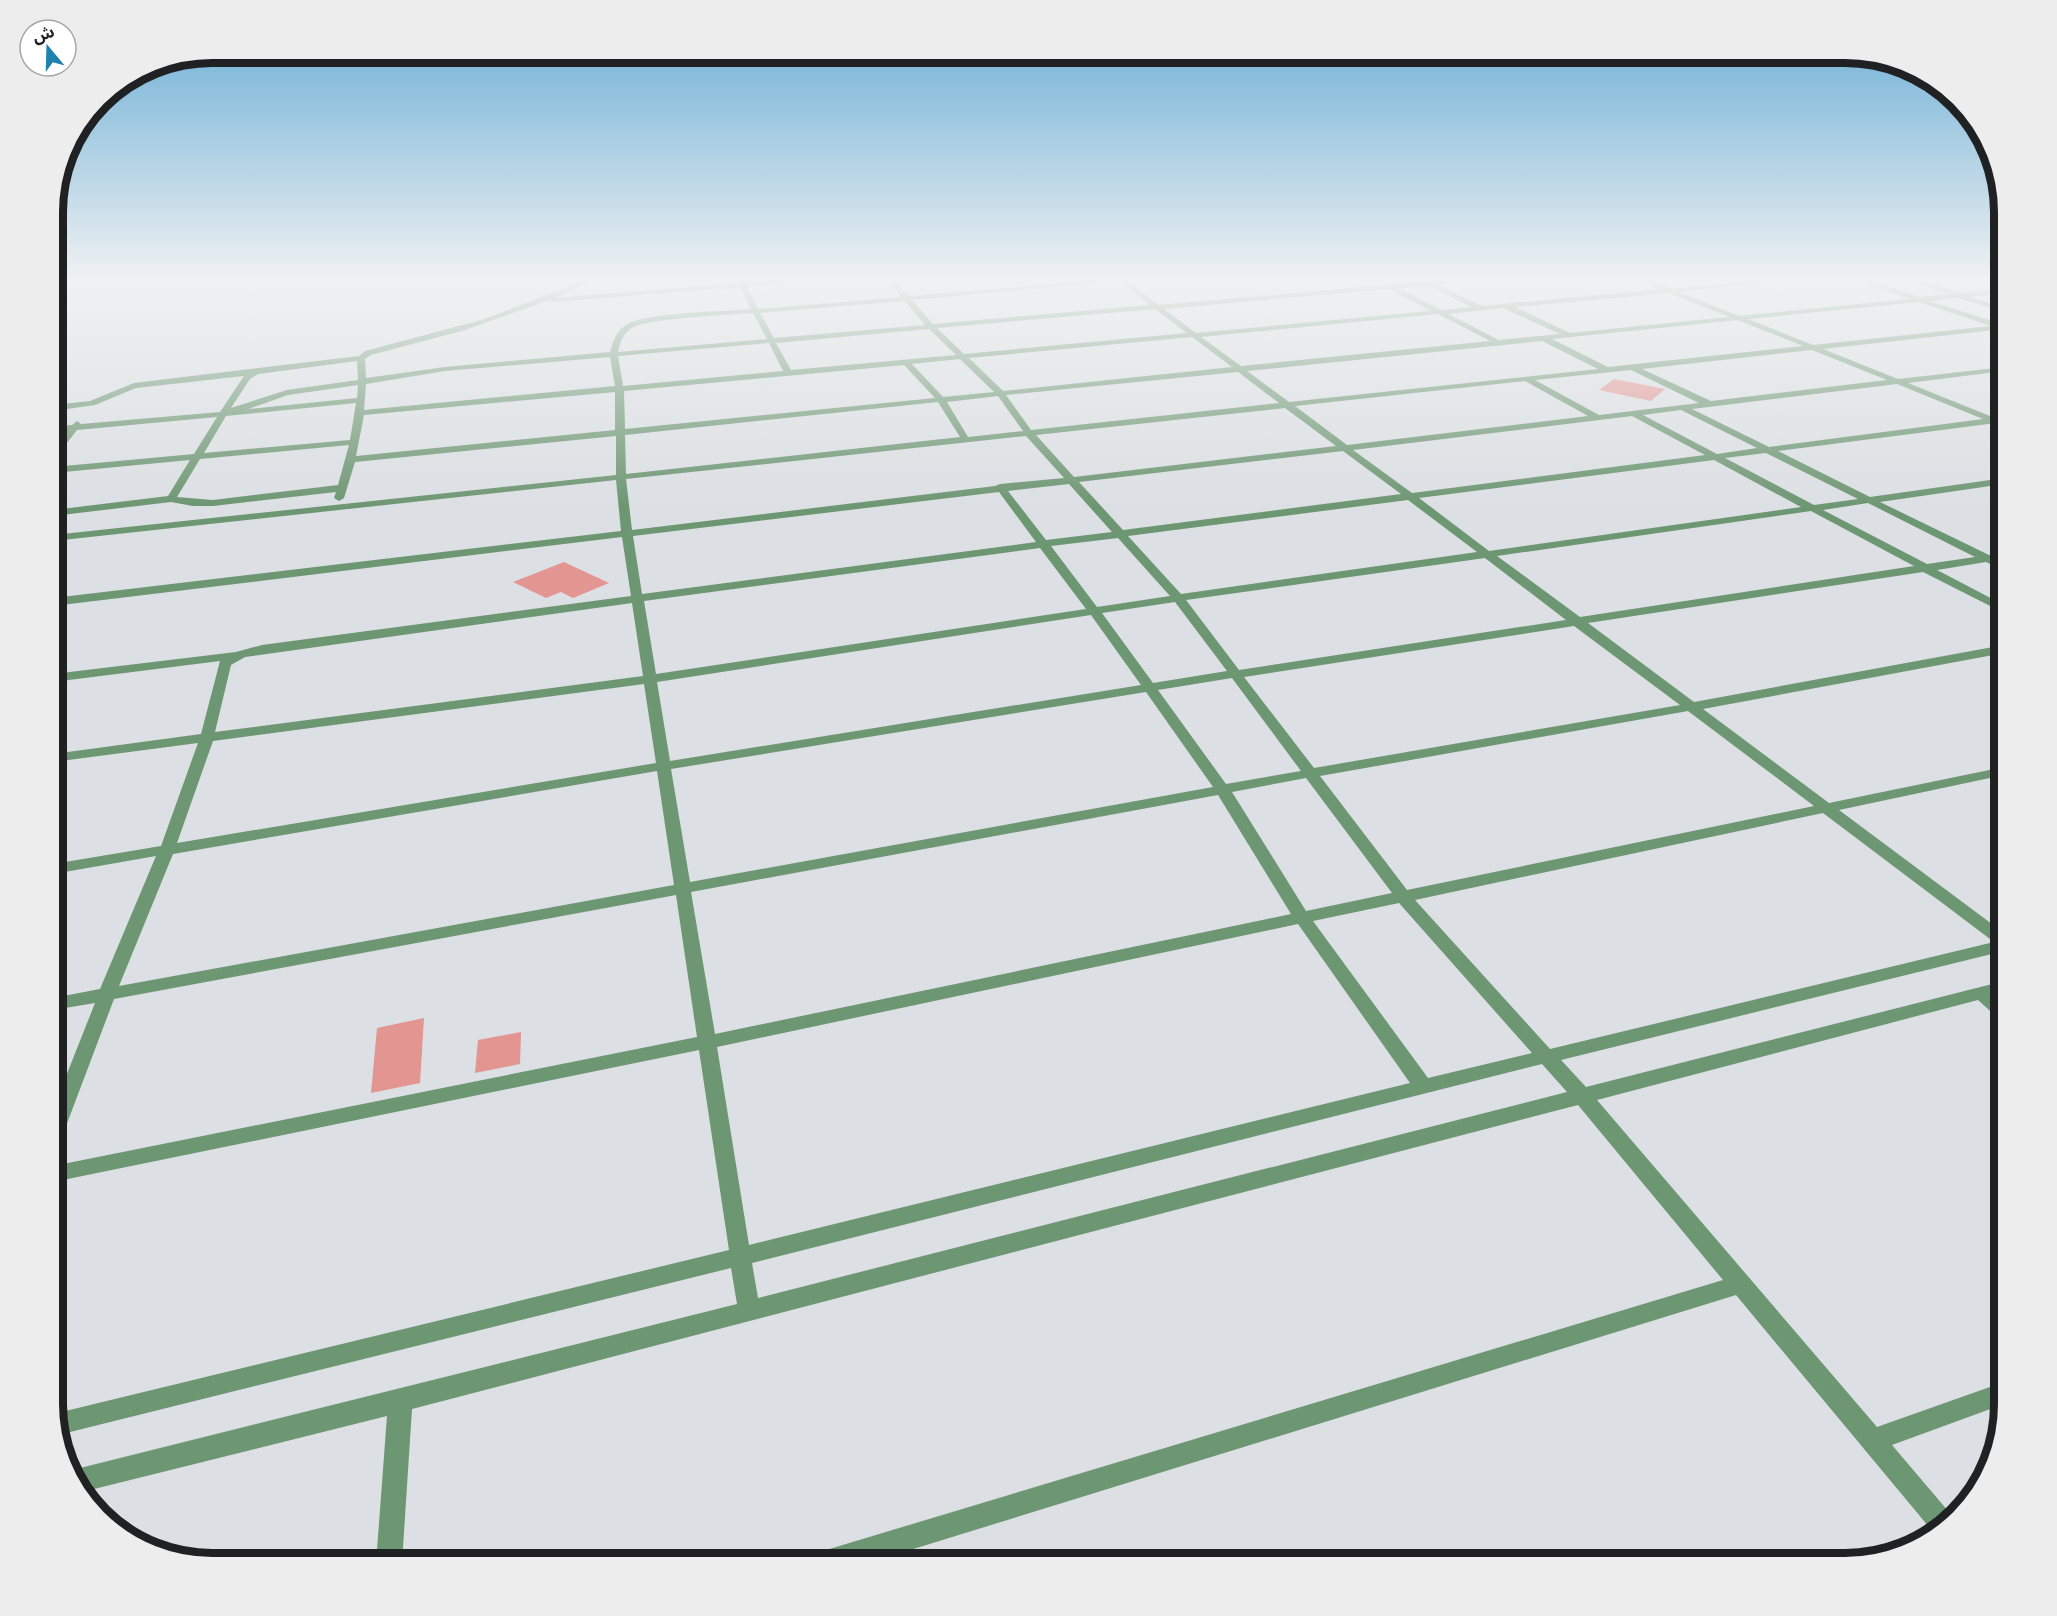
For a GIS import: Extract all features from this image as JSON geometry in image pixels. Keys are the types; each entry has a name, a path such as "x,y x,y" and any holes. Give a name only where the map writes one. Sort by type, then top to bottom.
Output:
{"street":[{"path":"63,424 134,386 364,356"},
{"path":"223,414 287,393 364,380 445,369 587,356"},
{"path":"614,356 619,390 621,477 627,533 749,1311"},
{"path":"780,356 789,374"},
{"path":"358,413 968,356"},
{"path":"1221,356 1994,935"},
{"path":"349,460 1364,356"},
{"path":"1579,356 1609,371"},
{"path":"63,537 1738,356"},
{"path":"1834,356 1994,419"},
{"path":"962,357 1000,393 1029,433 1074,479 1178,598 1312,773 1403,897 1582,1096 1939,1519"},
{"path":"336,507 354,442 364,380 361,358"},
{"path":"907,363 940,398 966,440"},
{"path":"1634,368 1709,404"},
{"path":"63,601 1994,370"},
{"path":"171,499 247,377 256,372"},
{"path":"1528,380 1597,417"},
{"path":"63,410 84,415 223,414 361,400"},
{"path":"1683,408 1994,562"},
{"path":"1633,413 1994,605"},
{"path":"63,442 84,415"},
{"path":"63,677 1043,544 1994,423"},
{"path":"63,469 354,442"},
{"path":"63,757 650,679 1094,610 1994,482"},
{"path":"63,512 171,499 193,503 213,503 342,488"},
{"path":"1000,488 1094,610 1222,790 1302,918 1423,1086"},
{"path":"63,867 664,766 1235,674 1994,558"},
{"path":"63,1002 1312,773 1691,707 1994,651"},
{"path":"63,1108 107,994 167,850 207,738 225,663 241,654"},
{"path":"63,1171 707,1041 1994,773"},
{"path":"64,1422 740,1258 1546,1055 1994,945"},
{"path":"83,1479 400,1401 1994,990"},
{"path":"1981,993 1994,1004"},
{"path":"859,1553 1742,1284"},
{"path":"1873,1440 1994,1397"},
{"path":"390,1553 400,1401"}],"building":[{"path":"1614,379 1665,389 1651,401 1599,390"},
{"path":"564,562 609,583 573,598 561,592 546,598 513,582"},
{"path":"424,1018 420,1083 371,1093 377,1028"},
{"path":"521,1032 520,1064 475,1073 478,1040"}]}
